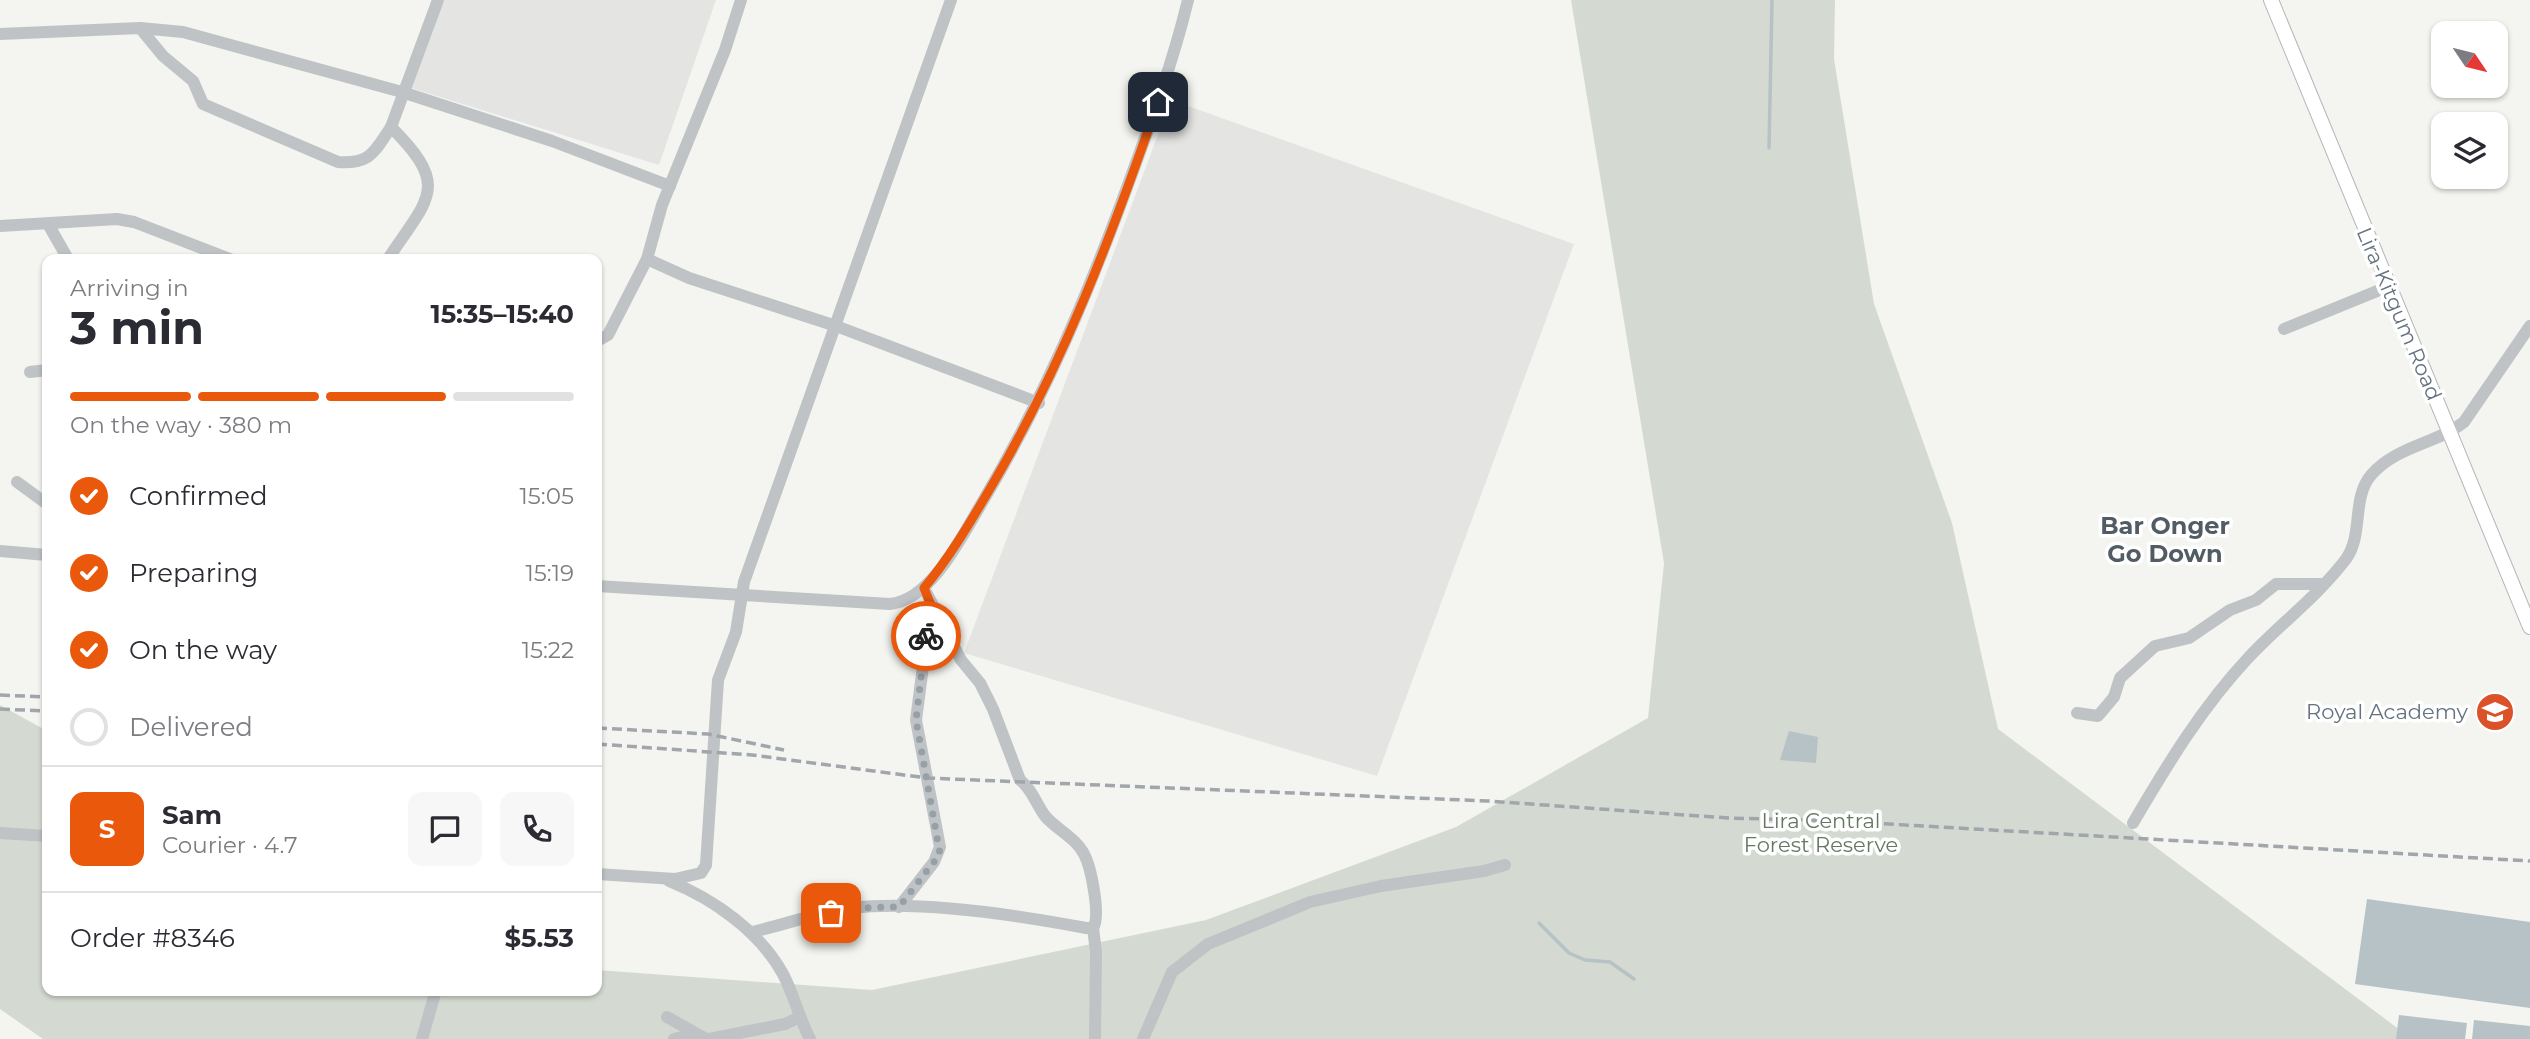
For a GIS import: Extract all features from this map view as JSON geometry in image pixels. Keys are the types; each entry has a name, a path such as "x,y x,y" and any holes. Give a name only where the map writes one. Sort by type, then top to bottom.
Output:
{"main road":[{"name":"Lira-Kitgum Road","path":"2271,0 2387,287 2530,627"}],"street":[{"path":"140,28 163,56 193,81 203,104 338,162 362,162 371,156 391,127 401,92 438,0"},
{"path":"602,340 612,328 647,259 670,186 726,50 741,0"},
{"path":"602,874 690,877 701,873 706,865 718,680 736,632 742,596 773,496 951,0"},
{"path":"602,586 890,604 901,603 924,588 976,512 1039,403 1096,274 1163,86 1188,0"},
{"path":"0,34 140,28 183,32 401,92 552,141 670,186"},
{"path":"391,127 424,162 429,178 429,193 391,254"},
{"path":"0,226 117,219 134,222 217,254"},
{"path":"48,224 65,254"},
{"path":"647,259 689,278 836,326 1039,403"},
{"path":"2284,328 2387,287"},
{"path":"2133,823 2171,758 2206,708 2249,657 2324,584 2354,544 2362,490 2371,475 2415,444 2450,433 2464,422 2530,326"},
{"path":"30,372 42,371"},
{"path":"17,482 42,500"},
{"path":"0,551 42,555"},
{"path":"2077,713 2098,716 2115,697 2120,678 2155,646 2189,638 2230,610 2256,600 2276,584 2324,584"},
{"path":"924,588 961,660 993,709 1020,780 1027,786 1049,820 1084,854 1096,907 1096,923 1093,928 1096,952 1095,1039"},
{"path":"899,907 940,854 916,720 931,605"},
{"path":"0,834 42,836"},
{"path":"1143,1039 1172,972 1208,944 1310,902 1354,890 1484,871 1505,864"},
{"path":"662,878 684,887 752,932 762,942 784,975 810,1039"},
{"path":"752,932 850,908 899,907 943,909 1093,928"},
{"path":"422,1039 434,996"},
{"path":"667,1017 703,1037"},
{"path":"674,1039 785,1024 800,1017"}],"shaded area":[{"path":"444,0 716,0 659,165 411,88"},
{"path":"1171,100 1574,244 1377,776 964,653"},
{"path":"1789,731 1818,737 1816,763 1780,760"},
{"path":"2367,899 2530,922 2530,1008 2355,984"},
{"path":"2399,1015 2467,1023 2465,1039 2396,1039"},
{"path":"2474,1020 2530,1026 2530,1039 2472,1039"}],"green space":[{"name":"Lira Central Forest Reserve","path":"1571,0 1835,0 1834,59 1874,304 1952,523 1998,729 2412,1039 43,1039 0,1009 0,705 42,728 42,996 602,996 602,970 872,990 1206,920 1456,827 1648,718 1664,563"}],"waterway":[{"path":"1769,148 1772,1"},
{"path":"1539,923 1569,953 1585,960 1610,962 1634,979"}],"railway":[{"path":"0,695 42,697"},
{"path":"0,709 42,711"},
{"path":"602,728 708,734 784,750"},
{"path":"602,744 752,755 927,778 1488,801 1728,818 1836,821 2530,861"}],"way so far":[{"path":"831,913 850,908 899,907 940,854 916,720 926,636"}],"place":[{"name":"Royal Academy","path":"2495,712"}],"district":[{"name":"Bar Onger Go Down","path":"2165,540"}],"route":[{"path":"926,636 931,605 924,588 937,573 976,512 1025,430 1048,385 1096,274 1158,102"}]}
